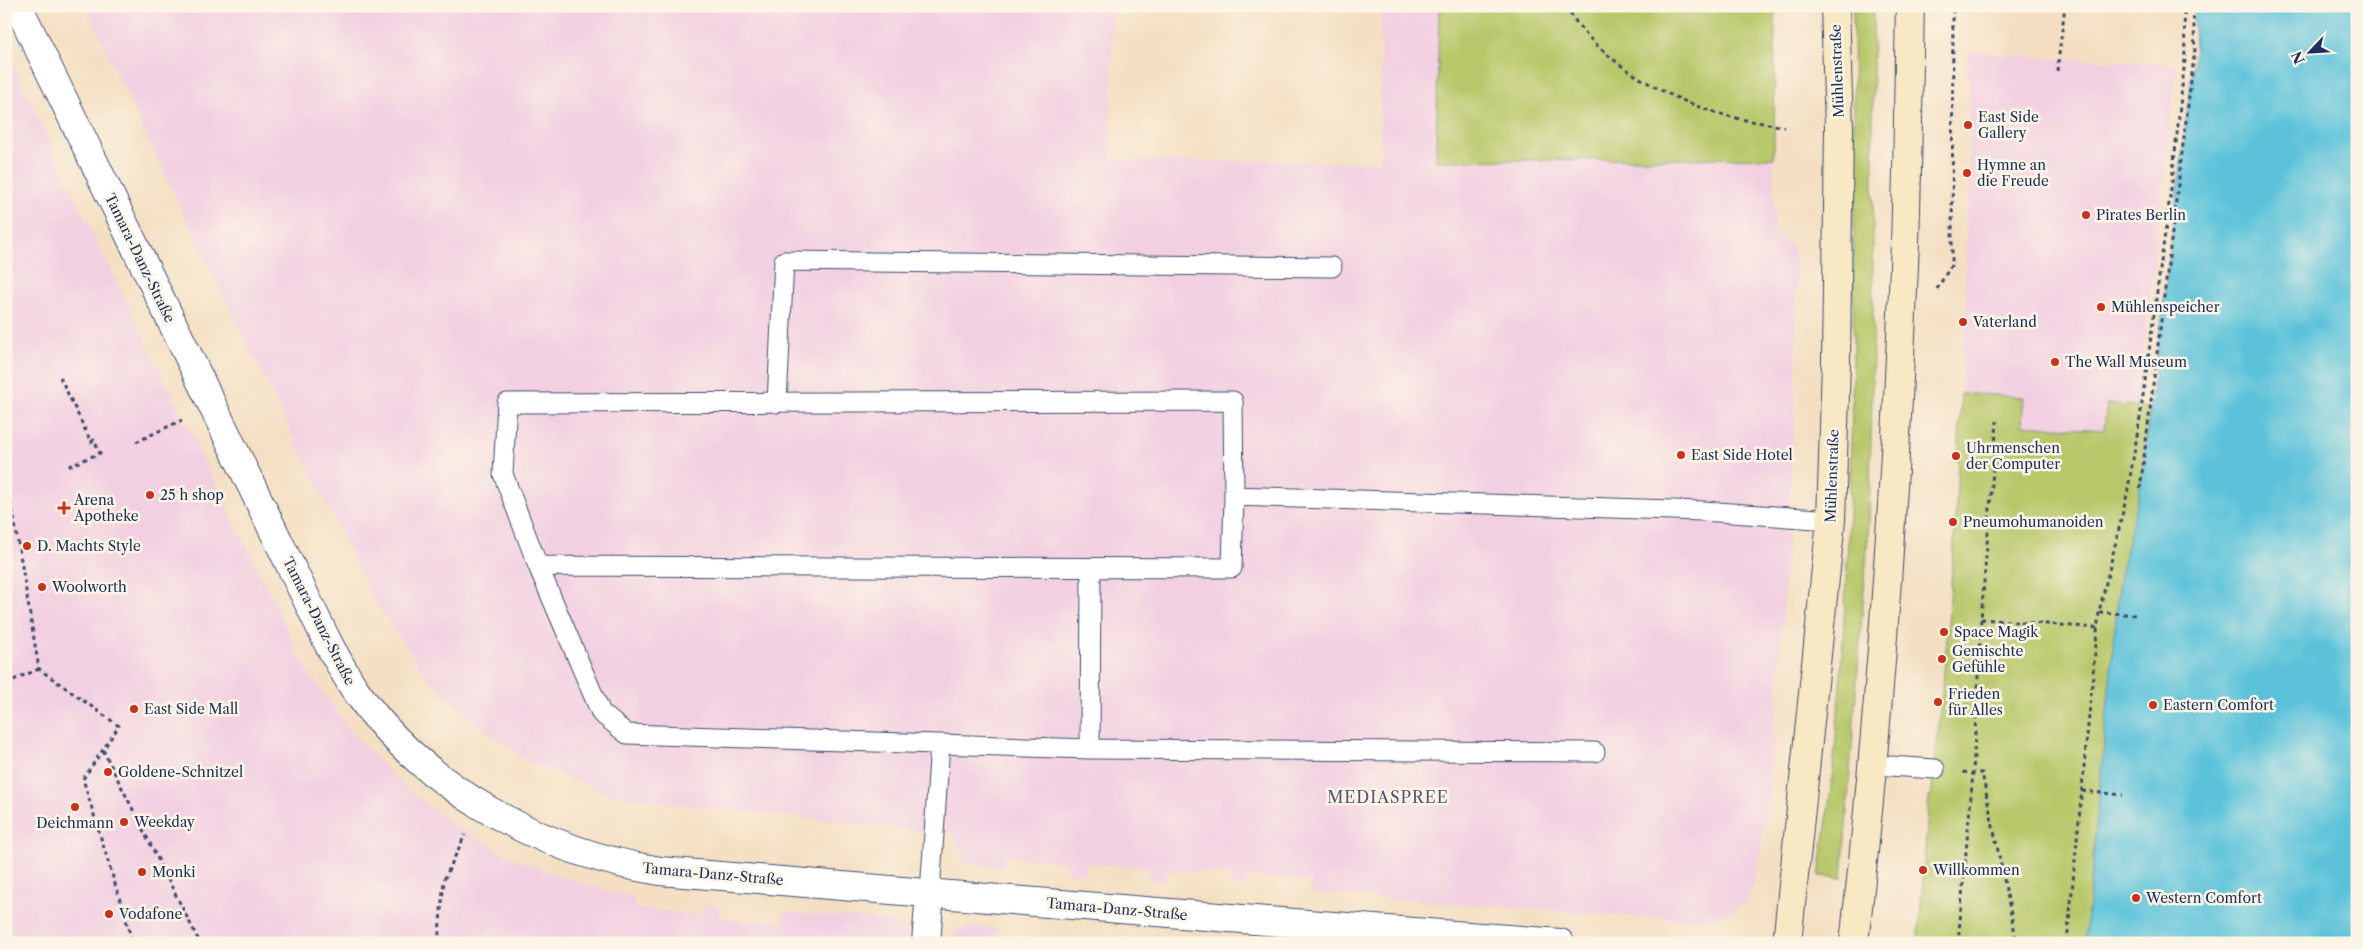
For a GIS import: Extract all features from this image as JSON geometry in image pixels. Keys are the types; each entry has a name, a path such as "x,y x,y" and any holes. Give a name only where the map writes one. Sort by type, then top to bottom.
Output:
{"main road":[{"name":"Mühlenstraße","path":"1787,943 1831,520 1836,363 1839,128 1835,6"},
{"path":"1854,943 1874,765 1904,265 1910,6"}],"street":[{"name":"Tamara-Danz-Straße","path":"18,6 329,645 354,688 382,724 406,748 480,805 514,824 555,842 640,867 1257,921 1560,943"},
{"path":"926,943 930,893"}],"lane":[{"path":"777,402 784,261 1332,267"},
{"path":"538,566 1232,568 1234,496 1233,401 507,403 503,474 538,566 601,713 628,734 1090,749 1595,752"},
{"path":"1234,496 1703,511 1831,520"},
{"path":"1090,749 1091,568"},
{"path":"930,893 940,744"},
{"path":"1874,765 1935,769"}],"path":[{"path":"1566,6 1571,16 1593,41 1618,63 1658,88 1692,105 1729,116 1784,127"},
{"path":"1952,264 1953,6"},
{"path":"2057,71 2065,6"},
{"path":"2067,943 2099,628 2099,612 2127,495 2140,418 2176,144 2185,60 2184,6"},
{"path":"2140,489 2195,48 2194,6"},
{"path":"60,377 91,442 94,440 100,453 68,467"},
{"path":"136,442 212,406"},
{"path":"1958,943 1973,773 1981,619 1997,421"},
{"path":"6,470 39,669 119,726 83,779 133,943"},
{"path":"2099,612 2138,615"},
{"path":"1981,619 2099,628"},
{"path":"6,683 39,669"},
{"path":"103,750 200,943"},
{"path":"1935,769 1982,773 2017,943"},
{"path":"2082,791 2123,795"},
{"path":"438,943 444,880 480,805"}],"shaded area":[{"path":"85,6 1112,6 1111,160 1380,162 1381,6 1439,6 1436,161 1774,158 1774,235 1790,244 1797,261 1795,410 1778,692 1769,789 1760,854 1751,890 1745,901 1730,913 1711,919 1685,920 1310,893 1311,882 1247,876 1245,888 1229,886 1230,875 1166,870 1165,881 1148,880 1149,868 1085,863 1084,874 1067,873 1067,862 1004,856 1003,868 979,865 966,861 960,855 954,834 672,804 609,794 530,763 481,727 431,682 374,601 185,217"},
{"path":"1969,49 1977,52 2044,58 2177,64 2137,406 2108,404 2104,430 2022,425 2024,397 1961,393 1967,287 1965,286 1967,208 1969,208"},
{"name":"East Side Mall","path":"6,50 74,195 308,672 352,733 394,777 415,796 455,825 489,845 522,862 554,875 610,892 635,897 634,908 702,915 703,904 719,906 718,918 783,922 784,912 887,920 903,927 911,943 6,943"},
{"path":"973,926 997,928 997,940 1029,943 948,943 953,934 960,929"}],"green space":[{"path":"1439,6 1775,6 1774,158 1436,161"},
{"path":"1853,6 1873,6 1873,347 1869,523 1842,878 1819,876 1835,750 1847,564 1854,285"},
{"path":"1961,393 2024,397 2022,425 2104,430 2107,404 2150,408 2140,489 2120,576 2085,943 1918,943 1929,797 1931,797 1937,747 1954,545"}],"water":[{"path":"2193,6 2357,6 2357,943 2085,943 2120,576 2140,489 2195,49"}],"place":[{"name":"East Side Gallery","path":"1968,125"},
{"name":"Hymne an die Freude","path":"1967,173"},
{"name":"Pirates Berlin","path":"2086,215"},
{"name":"Mühlenspeicher","path":"2101,307"},
{"name":"Vaterland","path":"1963,322"},
{"name":"The Wall Museum","path":"2055,362"},
{"name":"East Side Hotel","path":"1681,455"},
{"name":"Uhrmenschen der Computer","path":"1956,456"},
{"name":"25 h shop","path":"150,495"},
{"name":"Arena Apotheke","path":"64,508"},
{"name":"Pneumohumanoiden","path":"1953,522"},
{"name":"D. Machts Style","path":"27,546"},
{"name":"Woolworth","path":"42,587"},
{"name":"Space Magik","path":"1944,632"},
{"name":"Gemischte Gefühle","path":"1942,659"},
{"name":"Frieden für Alles","path":"1938,702"},
{"name":"Eastern Comfort","path":"2153,705"},
{"name":"East Side Mall","path":"134,709"},
{"name":"Goldene-Schnitzel","path":"108,772"},
{"name":"Deichmann","path":"75,807"},
{"name":"Weekday","path":"124,822"},
{"name":"Willkommen","path":"1923,870"},
{"name":"Monki","path":"142,872"},
{"name":"Western Comfort","path":"2136,898"},
{"name":"Vodafone","path":"109,914"}],"district":[{"name":"MEDIASPREE","path":"1388,797"}]}
